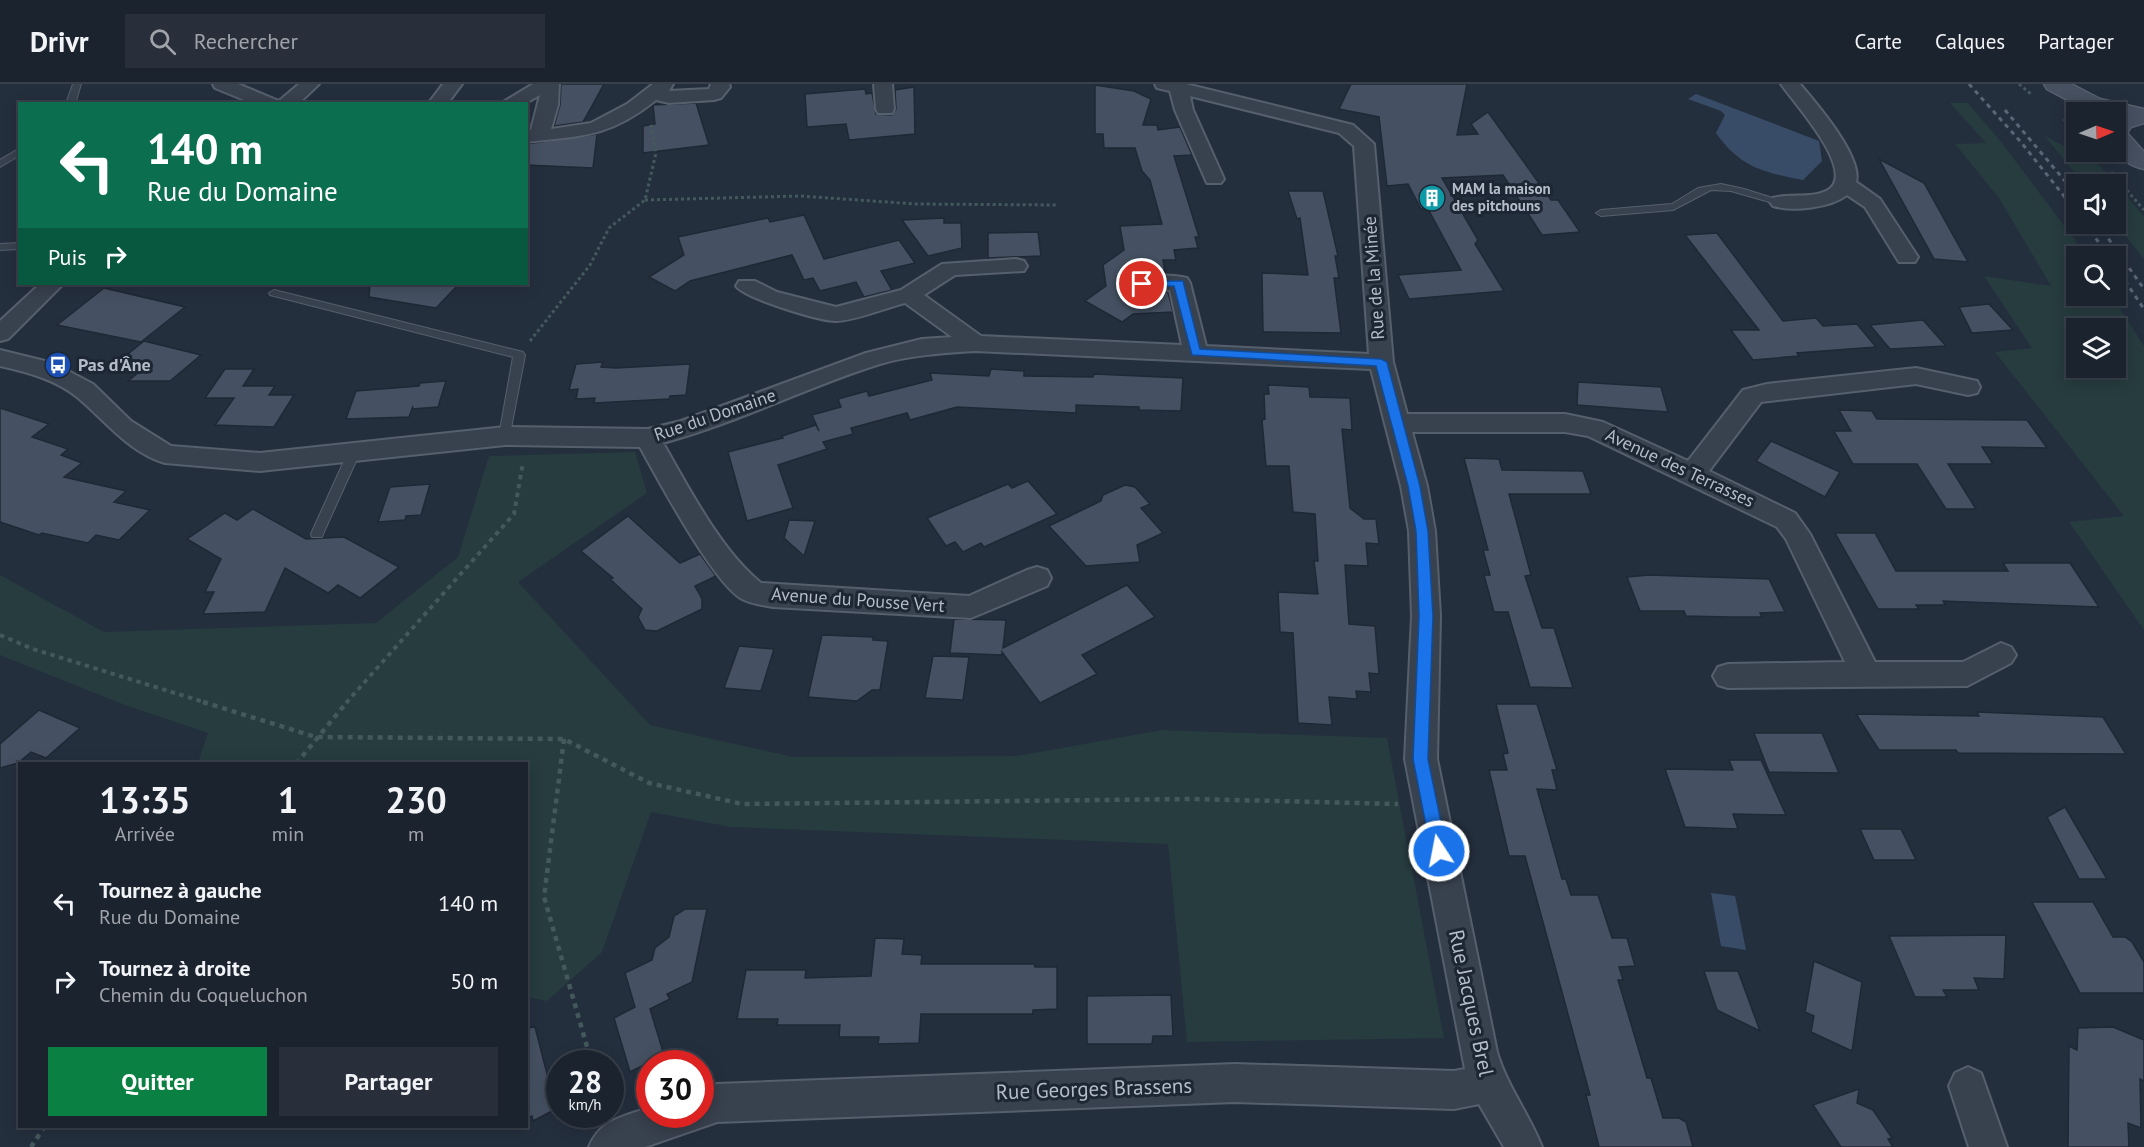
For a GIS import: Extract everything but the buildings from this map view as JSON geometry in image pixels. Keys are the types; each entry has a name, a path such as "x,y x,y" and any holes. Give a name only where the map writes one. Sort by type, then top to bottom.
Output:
{"main road":[{"path":"2049,84 2067,102"},
{"path":"2055,84 2092,104 2142,116"},
{"path":"2126,120 2142,116"},
{"path":"2126,148 2144,162"}],"street":[{"path":"222,84 268,102"},
{"path":"288,102 310,84"},
{"path":"439,102 453,84"},
{"path":"513,102 548,84 549,105 533,135"},
{"path":"533,135 575,133 601,125 630,110 658,89 669,97 714,94 721,87 720,84"},
{"path":"883,84 885,109"},
{"path":"1780,202 1836,194 1845,184 1848,173 1841,156 1790,84"},
{"name":"Rue de la Minée","path":"1172,86 1214,179"},
{"name":"Rue de la Minée","path":"1172,86 1346,129 1364,144 1381,362 1398,423 1422,531 1426,580 1420,727 1421,759 1439,851"},
{"path":"1845,184 1873,203 1907,257"},
{"path":"747,286 769,297 836,314 909,296 950,269 1016,266"},
{"path":"1142,284 1179,283 1196,352"},
{"path":"0,334 51,285"},
{"path":"909,296 975,343"},
{"name":"Rue du Domaine","path":"0,358 45,369 84,390 122,427 165,454 260,462 355,450 517,435 648,438 687,428 874,358 922,347 975,343 1381,362"},
{"path":"1692,475 1752,396 1767,392 1916,376 1968,387"},
{"name":"Avenue des Terrasses","path":"1398,423 1581,425 1594,428 1776,513 1786,520 1797,534 1866,674"},
{"name":"Avenue du Pousse Vert","path":"648,438 665,470 733,574 749,590 773,596 971,607 1037,578"},
{"path":"1728,676 1967,674 2001,655"},
{"name":"Rue Jacques Brel","path":"1439,851 1488,1084 1514,1126 1523,1147"},
{"name":"Rue Georges Brassens","path":"714,1104 1235,1083 1454,1090 1488,1084"},
{"path":"1968,1086 1988,1147"},
{"path":"608,1147 620,1137 645,1128"}],"lane":[{"path":"71,102 77,84"},
{"path":"0,164 18,151"},
{"path":"1600,213 1673,207 1684,204 1701,190 1722,187 1780,202"},
{"path":"0,247 18,246"},
{"path":"286,285 274,293 519,356 517,435"},
{"path":"317,534 355,450"}],"path":[{"path":"630,110 652,124 656,153 645,200"},
{"path":"2102,162 2144,210"},
{"path":"519,356 590,265 609,228 645,200 800,196 916,204 1057,205"},
{"path":"297,762 316,737 514,514 517,435"},
{"path":"0,635 33,649 316,737 564,739 649,783 742,804 1193,799 1429,803"},
{"path":"564,739 544,897 588,1050"},
{"path":"31,1147 44,1128"}],"green space":[{"path":"1950,103 1968,103 2002,143 2066,228 2066,234 2070,234 2079,246 2066,246 2066,306 2118,306 2144,346 2144,630 2069,522 2124,516 1995,352 2032,348 1984,276 2051,286 1999,198 1955,144 1986,143"},
{"path":"2045,136 2066,147 2066,162"},
{"path":"2066,162 2093,162 2107,174 2076,174"},
{"path":"2126,196 2144,216 2144,259 2124,234 2126,234"},
{"path":"635,452 647,493 518,582 650,725 793,757 1017,756 1162,730 1387,738 1444,1038 1187,1042 1168,844 731,827 651,812 602,952 547,1001 528,997 528,762 198,762 208,733 125,705 0,655 0,575 104,632 376,623 458,557 489,456"}],"water":[{"path":"1696,94 1819,141 1822,161 1803,180 1754,167 1735,154 1716,133 1725,115 1721,111 1688,99"},
{"path":"1711,893 1735,896 1746,950 1721,946"}],"railway":[{"path":"1969,84 2020,141 2066,198"},
{"path":"2005,110 2066,182"},
{"path":"2092,234 2102,246"},
{"path":"2105,234 2144,289"},
{"path":"2126,282 2144,309"}],"place":[{"name":"MAM la maison des pitchouns","path":"1432,198"},
{"name":"Pas d'Âne","path":"58,365"}],"route":[{"path":"1142,284 1179,283 1196,352 1381,362 1414,486 1422,531 1426,616 1420,727 1421,759 1439,851"}]}
